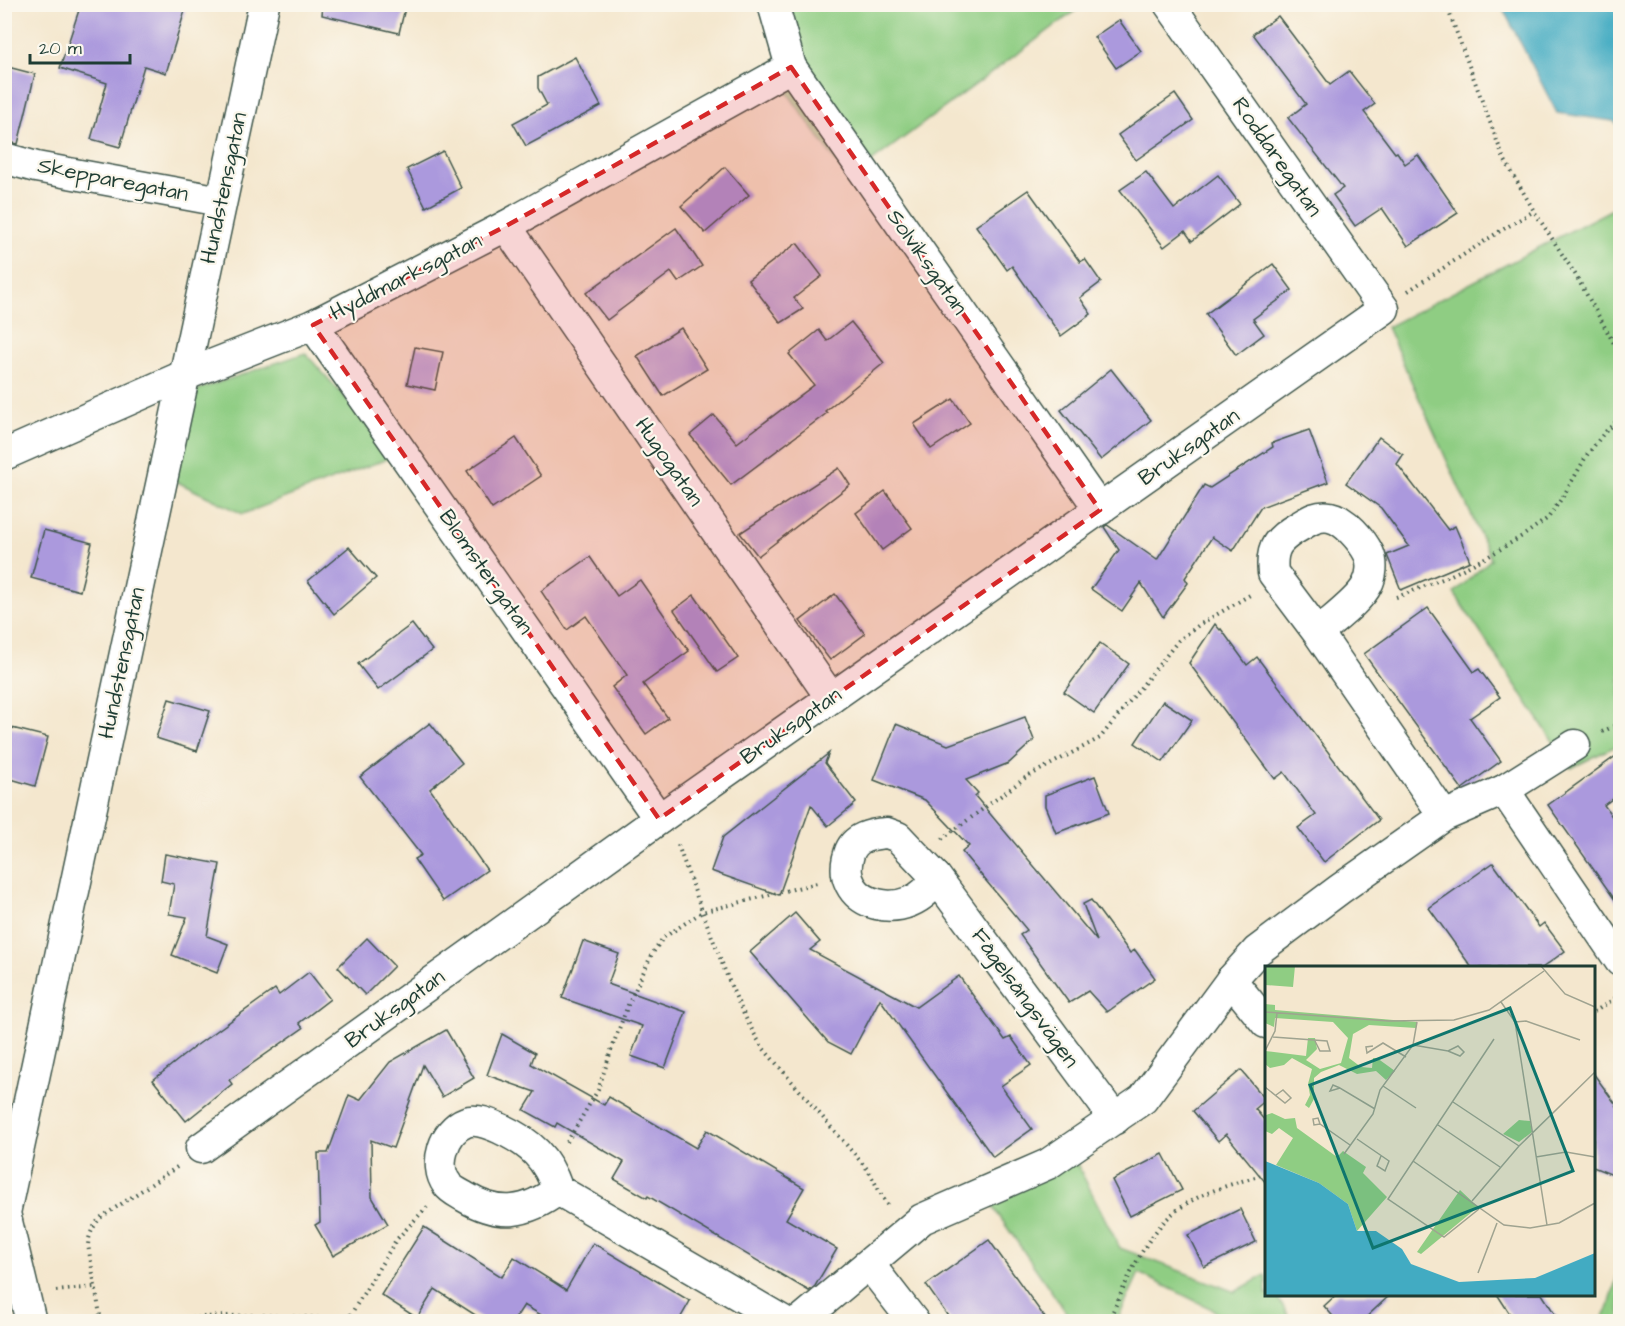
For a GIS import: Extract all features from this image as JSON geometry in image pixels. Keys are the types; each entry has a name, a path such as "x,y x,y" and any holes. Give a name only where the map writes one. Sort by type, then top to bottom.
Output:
{"street":[{"name":"Hundstensgatan","path":"31,1322 5,1213 264,4"},
{"name":"Solviksgatan","path":"773,4 791,66 1100,510"},
{"name":"Roddaregatan","path":"1169,4 1384,309"},
{"name":"Hyddmarksgatan","path":"4,455 183,376 313,325 506,226 791,66"},
{"name":"Skepparegatan","path":"4,158 221,201"},
{"name":"Hugogatan","path":"506,226 831,698"},
{"name":"Bruksgatan","path":"201,1148 659,819 1384,309"},
{"name":"Blomstergatan","path":"313,325 659,819"},
{"path":"1318,633 1363,592 1371,574 1369,554 1349,527 1332,517 1315,517 1283,536 1273,553 1273,573 1318,633 1444,816"},
{"path":"799,1322 922,1220 1048,1164 1143,1099 1231,980 1257,951 1444,816 1504,790 1575,745"},
{"path":"1504,790 1620,961"},
{"name":"Fågelsångsvägen","path":"847,876 846,864 850,850 860,839 872,834 887,833 898,837 927,868 1114,1119"},
{"path":"847,876 851,886 872,903 887,906 902,905 914,901 926,892 927,868"},
{"path":"1231,980 1265,1022"},
{"path":"552,1178 544,1200 514,1211 493,1210 458,1193 447,1184 441,1162 442,1152 450,1134 466,1122 476,1120 511,1134 538,1153 552,1178 785,1322"},
{"path":"869,1264 914,1322"}],"path":[{"path":"1446,4 1503,156 1534,211 1575,274 1620,354"},
{"path":"1384,309 1460,257 1534,211"},
{"path":"1363,592 1376,601 1405,594 1490,556 1524,535 1548,518 1587,455 1604,433 1620,418"},
{"path":"927,868 1025,778 1100,738 1178,641 1199,625 1277,579"},
{"path":"659,819 677,842 735,997 749,1027 763,1047 868,1170 903,1235"},
{"path":"552,1178 558,1156 598,1090 616,1035 652,954 663,938 702,912 847,876"},
{"path":"1595,1011 1620,995"},
{"path":"201,1148 100,1218 93,1227 88,1245 101,1320 257,1315 348,1319 396,1240 447,1184"},
{"path":"1108,1322 1139,1256 1165,1220 1180,1207 1219,1189 1265,1174"}],"highlighted area":[{"path":"791,67 1100,510 659,819 313,325 506,226"}],"green space":[{"path":"785,4 1083,5 848,179 779,81"},
{"path":"1620,205 1620,744 1571,768 1454,593 1491,559 1387,327"},
{"path":"305,353 397,455 243,514 165,476 185,394"},
{"path":"1073,1156 1120,1248 1235,1292 1265,1275 1265,1296 1277,1296 1292,1321 1221,1321 1214,1310 1139,1273 1117,1321 1072,1321 984,1194"},
{"path":"1620,1265 1620,1321 1601,1321 1609,1307"}],"water":[{"path":"1501,5 1620,5 1620,126 1613,121 1557,113"}],"building":[{"path":"81,4 187,4 166,73 144,66 120,147 91,139 107,83 60,68"},
{"path":"323,4 406,4 399,33 322,15"},
{"path":"1278,16 1330,85 1349,71 1375,104 1364,112 1395,153 1397,152 1405,164 1418,155 1458,213 1408,246 1382,208 1355,226 1333,195 1343,188 1288,118 1306,104 1253,34"},
{"path":"1119,20 1141,51 1116,68 1094,37"},
{"path":"575,57 601,106 526,146 513,123 547,105 538,88 538,77"},
{"path":"4,66 35,74 18,144 4,141"},
{"path":"1175,94 1193,120 1136,160 1118,135"},
{"path":"443,151 461,188 426,207 407,169"},
{"path":"725,167 749,195 705,233 681,206"},
{"path":"1146,172 1174,209 1218,175 1240,204 1192,241 1185,231 1164,247 1120,190"},
{"path":"1028,190 1080,262 1085,259 1101,282 1080,298 1091,314 1061,336 1012,266 1007,270 976,226"},
{"path":"676,228 702,266 678,282 671,272 607,320 586,293"},
{"path":"797,243 822,276 794,298 803,309 781,323 748,280"},
{"path":"1273,264 1292,290 1253,319 1264,334 1236,355 1206,314"},
{"path":"851,322 884,363 825,411 827,413 731,485 690,435 714,415 737,443 814,385 789,354 819,330 827,341"},
{"path":"681,328 707,369 663,396 637,356"},
{"path":"415,347 443,352 435,390 407,384"},
{"path":"1111,369 1151,420 1101,460 1061,410"},
{"path":"953,399 970,423 931,449 914,424"},
{"path":"1309,430 1328,482 1261,507 1233,551 1212,537 1185,578 1188,583 1163,617 1141,583 1122,611 1091,589 1119,550 1104,527 1107,525 1157,560 1204,485 1210,488 1273,447 1272,443"},
{"path":"1379,437 1403,455 1397,464 1448,530 1455,526 1470,561 1401,590 1387,555 1409,546 1381,508 1346,483"},
{"path":"516,438 541,476 492,509 467,471"},
{"path":"839,468 850,485 758,556 740,533"},
{"path":"885,491 912,528 882,550 856,513"},
{"path":"44,530 92,543 80,591 31,578"},
{"path":"349,547 376,578 334,614 308,581"},
{"path":"590,557 617,596 640,580 689,651 643,684 668,718 646,734 612,687 627,675 586,616 567,630 541,591"},
{"path":"835,594 865,634 830,660 800,621"},
{"path":"694,595 738,658 717,672 674,610"},
{"path":"1428,608 1474,672 1479,669 1500,697 1470,718 1501,761 1462,789 1364,654"},
{"path":"412,624 432,650 378,690 358,664"},
{"path":"1215,624 1247,665 1257,657 1379,820 1324,862 1298,828 1316,815 1284,772 1275,779 1189,663"},
{"path":"1100,643 1129,664 1094,713 1064,692"},
{"path":"169,699 210,711 197,751 156,738"},
{"path":"1163,701 1192,720 1163,762 1135,743"},
{"path":"1025,717 1034,740 1009,763 966,780 978,793 975,796 1097,941 1083,904 1091,900 1130,953 1135,950 1155,978 1107,1012 1088,991 1069,1003 1020,935 1027,930 962,852 969,846 925,800 874,780 896,724 948,745"},
{"path":"430,723 462,763 430,789 487,870 443,901 414,859 421,855 360,777"},
{"path":"4,726 48,737 35,786 4,777"},
{"path":"829,753 825,763 856,803 828,826 811,805 779,895 711,871 723,837"},
{"path":"1620,753 1620,793 1604,805 1620,828 1620,907 1548,805"},
{"path":"1095,776 1109,813 1056,833 1045,806 1045,795"},
{"path":"165,854 220,864 207,936 228,944 217,973 172,955 187,917 169,914 174,884 161,881"},
{"path":"1493,863 1539,927 1544,923 1565,951 1545,966 1471,966 1429,908"},
{"path":"795,913 820,942 810,950 916,1007 959,976 1005,1040 1011,1037 1031,1065 1001,1086 1032,1129 993,1157 880,999 851,1054 828,1042 750,952"},
{"path":"367,938 394,966 365,995 338,967"},
{"path":"583,941 619,954 608,984 686,1012 665,1068 631,1056 642,1026 562,998"},
{"path":"309,972 330,999 299,1023 303,1028 229,1080 232,1084 186,1121 153,1080 275,989 279,995"},
{"path":"446,1030 474,1078 442,1097 423,1065 393,1148 371,1140 372,1197 388,1224 333,1256 315,1225 320,1222 318,1153 328,1153 349,1095 360,1100 390,1062"},
{"path":"502,1034 535,1053 531,1064 604,1105 609,1097 696,1148 707,1130 804,1188 786,1219 837,1249 815,1286 809,1291 648,1196 647,1198 614,1179 624,1162 557,1123 555,1127 524,1110 535,1092 487,1075"},
{"path":"1241,1070 1265,1099 1255,1109 1265,1121 1265,1182 1226,1134 1218,1141 1193,1111"},
{"path":"1595,1076 1620,1110 1620,1178 1595,1168"},
{"path":"1163,1154 1182,1190 1130,1216 1112,1180"},
{"path":"1240,1209 1256,1242 1204,1267 1188,1235"},
{"path":"424,1227 502,1277 514,1257 566,1290 593,1243 690,1301 678,1322 553,1322 524,1305 513,1322 486,1322 435,1289 417,1318 381,1295"},
{"path":"989,1240 1048,1322 952,1322 926,1285"},
{"path":"1335,1296 1389,1296 1361,1322 1338,1322 1324,1306"},
{"path":"1498,1296 1543,1296 1560,1322 1515,1322"}]}
